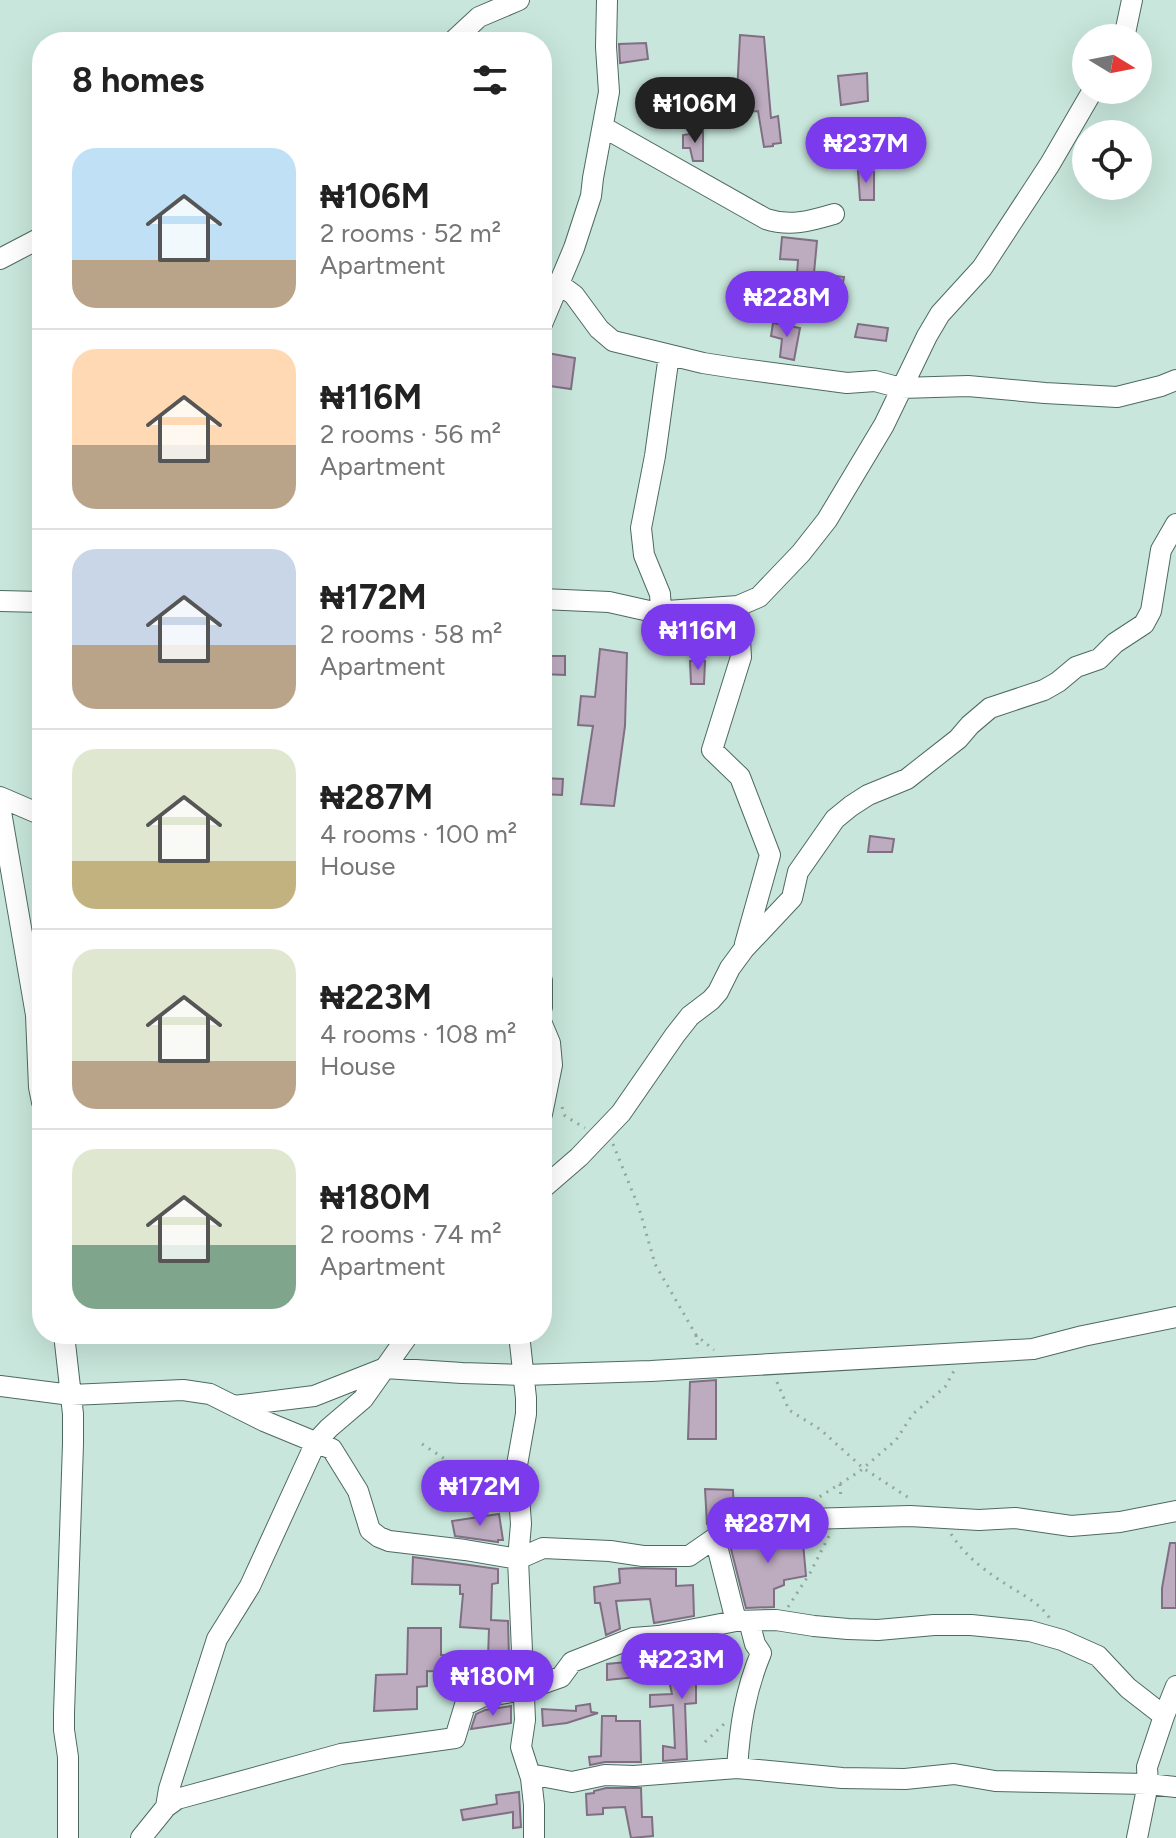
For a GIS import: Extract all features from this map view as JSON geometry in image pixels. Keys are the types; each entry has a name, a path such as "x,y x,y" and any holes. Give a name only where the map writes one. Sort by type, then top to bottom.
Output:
{"street":[{"path":"463,32 479,17 519,0"},
{"path":"552,300 591,196 609,92 607,0"},
{"path":"1127,24 1132,0"},
{"path":"552,599 609,602 661,611 738,606 759,597 827,520 884,425 940,314 982,268 1085,104"},
{"path":"603,127 766,219 792,224 834,214"},
{"path":"0,259 32,242"},
{"path":"559,284 574,295 599,329 613,341 735,368 847,383 875,381 901,388 968,386 1117,397 1176,380"},
{"path":"661,611 660,594 644,555 641,528 669,355"},
{"path":"552,1180 579,1157 628,1104 663,1050 690,1016 718,992 744,949 792,898 798,872 835,819 868,795 907,779 958,739 990,708 1051,686 1076,667 1099,659 1115,643 1144,624 1151,611 1161,550 1176,524"},
{"path":"0,601 32,602"},
{"path":"738,606 741,657 712,750 740,777 770,855 744,949"},
{"path":"0,797 32,811"},
{"path":"0,806 32,992"},
{"path":"234,1406 314,1396 385,1368 523,1375 736,1367 1033,1349 1176,1317"},
{"path":"65,1344 73,1429 64,1713 68,1757 68,1838"},
{"path":"166,1807 217,1639 250,1586 316,1442 363,1399 402,1344"},
{"path":"520,1344 526,1414 517,1465 525,1720 521,1747 530,1774 534,1838"},
{"path":"0,1386 71,1395 183,1390 210,1394 264,1421 332,1449 358,1491 370,1530 379,1537 410,1545 518,1559 543,1548 643,1556 689,1556 735,1528 774,1520 910,1516 979,1520 1015,1518 1071,1526 1120,1522 1176,1511"},
{"path":"715,1538 743,1621 761,1653 750,1682 739,1735 737,1768"},
{"path":"141,1838 166,1807 177,1799 341,1754 455,1738 465,1705 482,1697 524,1690 561,1677 572,1662 633,1638 743,1621 779,1621 848,1629 971,1625 1030,1631 1062,1640 1098,1656 1128,1688 1164,1716"},
{"path":"1137,1838 1148,1784 1147,1767 1176,1686"},
{"path":"530,1774 572,1782 605,1775 634,1776 737,1768 842,1778 905,1779 954,1774 995,1781 1176,1787"}],"path":[{"path":"562,1105 565,1116 589,1130 607,1128 639,1208 655,1264 696,1335 736,1367"},
{"path":"790,1519 860,1471 896,1440 913,1414 945,1387 966,1353"},
{"path":"422,1444 454,1465 500,1510 521,1518"},
{"path":"779,1621 810,1573 838,1518 840,1484"}],"building":[{"path":"740,35 764,37 771,118 778,116 781,143 773,146 764,147 758,111 736,113"},
{"path":"646,43 648,59 620,63 619,44"},
{"path":"867,73 868,101 841,105 838,76"},
{"path":"703,132 703,161 693,161 690,148 683,148 683,135"},
{"path":"858,171 874,172 874,200 860,200"},
{"path":"782,237 817,241 814,273 844,277 839,306 795,300 798,260 780,259"},
{"path":"773,323 800,328 794,360 780,357 782,339 771,336"},
{"path":"858,324 888,328 886,341 855,337"},
{"path":"552,354 575,358 571,389 552,386"},
{"path":"600,649 627,653 625,726 614,806 581,804 593,726 578,725 581,696 595,697"},
{"path":"552,656 565,656 565,675 552,674"},
{"path":"690,661 705,661 704,684 691,684"},
{"path":"552,778 563,779 562,795 552,794"},
{"path":"870,836 894,839 892,852 868,852"},
{"path":"716,1380 716,1439 688,1439 690,1382"},
{"path":"705,1489 733,1490 734,1515 715,1524 707,1524"},
{"path":"499,1514 503,1540 498,1542 455,1536 452,1521"},
{"path":"802,1532 806,1576 784,1580 784,1585 774,1589 774,1607 746,1608 730,1545 739,1540 775,1533"},
{"path":"1170,1543 1176,1543 1176,1608 1162,1608 1162,1588"},
{"path":"413,1557 498,1569 498,1583 492,1584 491,1620 508,1621 509,1657 488,1657 489,1629 460,1627 463,1594 460,1594 460,1585 412,1584"},
{"path":"619,1569 676,1569 676,1586 693,1585 694,1616 654,1623 650,1599 616,1601 620,1629 606,1635 600,1603 595,1603 594,1587 620,1583"},
{"path":"408,1628 441,1628 441,1655 447,1655 447,1672 427,1671 427,1686 417,1687 417,1709 374,1711 376,1675 407,1674"},
{"path":"715,1658 714,1663 720,1663 721,1671 696,1675 696,1703 685,1704 687,1759 663,1761 663,1746 675,1748 673,1705 650,1707 650,1695 672,1694 666,1667 699,1664 700,1660"},
{"path":"636,1661 637,1677 607,1680 607,1664"},
{"path":"590,1704 591,1712 598,1713 567,1723 543,1726 542,1709 576,1711 576,1706"},
{"path":"511,1706 511,1723 471,1729 476,1714"},
{"path":"602,1716 616,1716 616,1721 640,1721 641,1762 590,1765 589,1757 601,1756"},
{"path":"606,1788 641,1788 642,1817 652,1817 653,1836 631,1838 625,1807 603,1808 603,1814 587,1815 586,1794"},
{"path":"519,1792 521,1827 513,1828 513,1812 463,1820 461,1810 497,1804 496,1795"}]}
